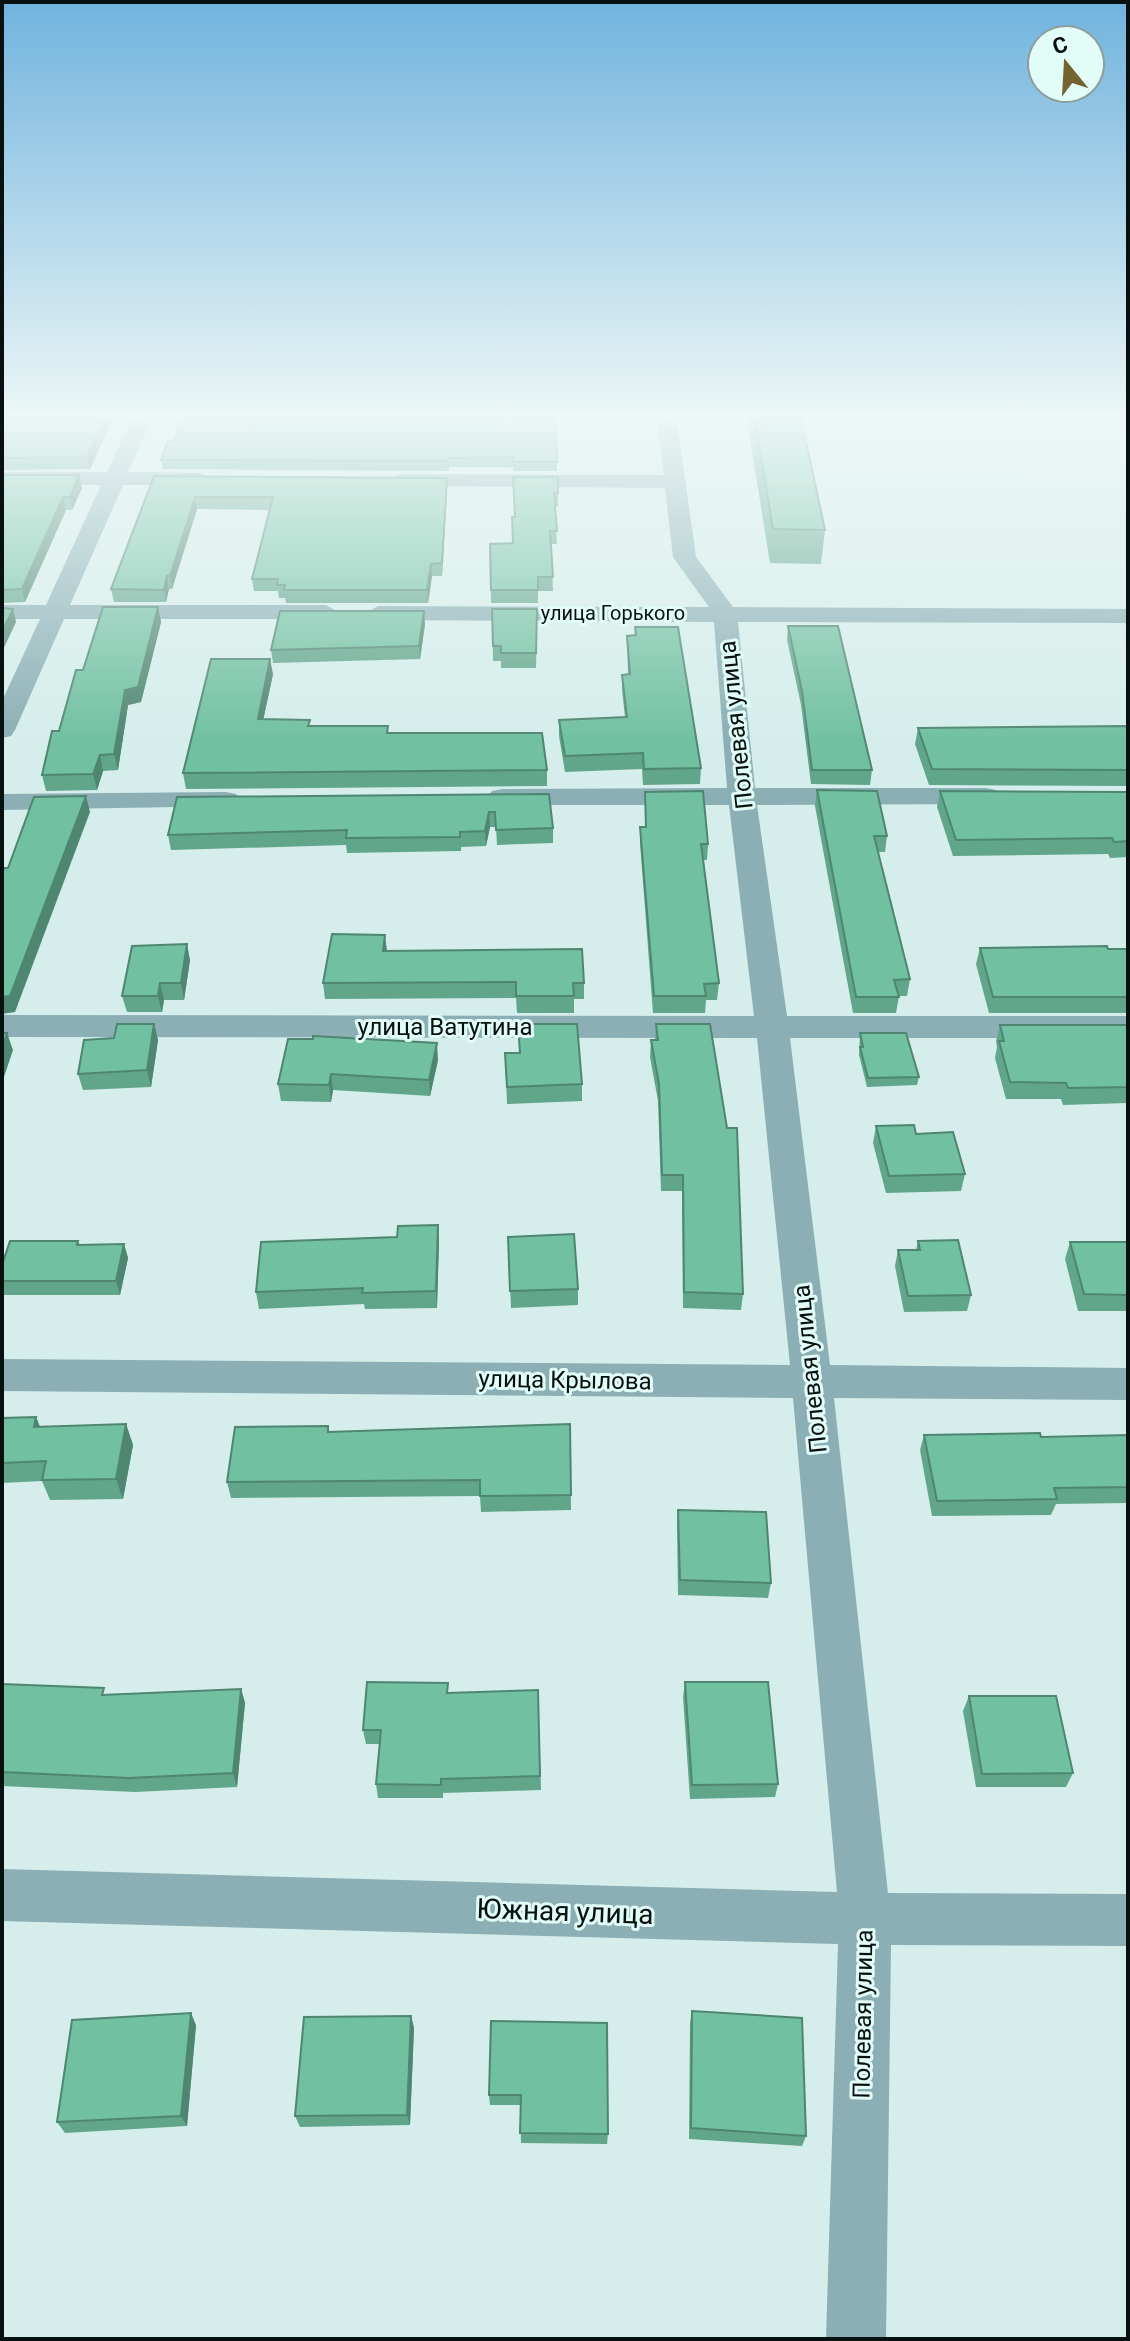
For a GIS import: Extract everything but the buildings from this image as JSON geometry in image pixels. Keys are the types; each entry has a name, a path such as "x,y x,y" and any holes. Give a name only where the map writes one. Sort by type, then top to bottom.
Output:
{"street":[{"path":"2,730 93,523"},
{"name":"Полевая улица","path":"681,523 685,557 725,613 742,795 812,1382 865,1919 856,2339"},
{"name":"улица Горького","path":"2,612 1128,616"},
{"path":"474,797 1020,796"},
{"path":"2,802 254,800"},
{"name":"улица Ватутина","path":"2,1026 1128,1027"},
{"name":"улица Крылова","path":"2,1375 1128,1384"},
{"name":"Южная улица","path":"2,1895 865,1919 1128,1920"}]}
